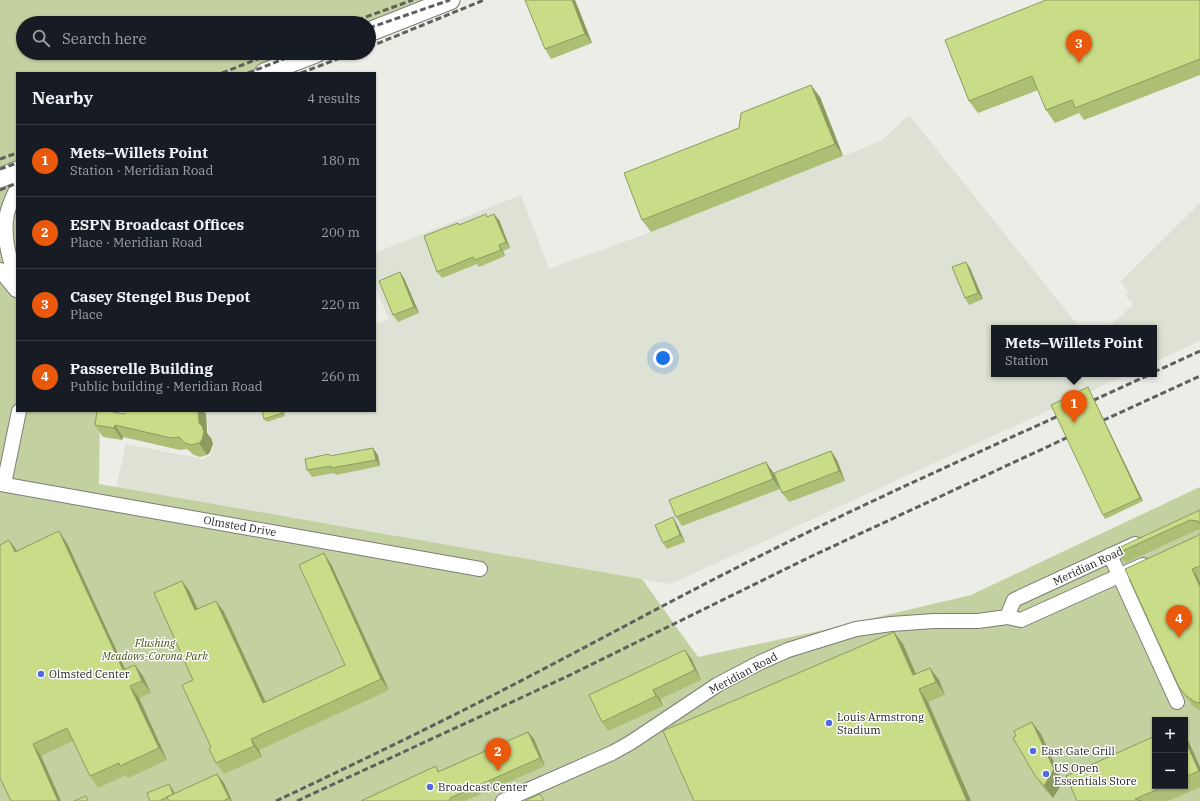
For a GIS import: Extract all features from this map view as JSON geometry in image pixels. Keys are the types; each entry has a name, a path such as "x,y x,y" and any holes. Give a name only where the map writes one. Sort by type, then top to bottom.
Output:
{"main road":[{"path":"376,29 450,0"},
{"path":"267,72 298,60"},
{"path":"0,178 16,171"}],"street":[{"path":"16,191 8,212 5,228 7,248 16,280"},
{"path":"0,270 16,291"},
{"path":"2,484 19,412"},
{"name":"Olmsted Drive","path":"2,484 480,568"},
{"name":"Meridian Road","path":"1007,617 1014,600 1146,538"},
{"path":"1110,555 1177,702"},
{"name":"Meridian Road","path":"503,801 612,753 630,743 717,686 759,663 788,650 856,629 891,624 934,621 978,621 1007,617 1021,620 1157,558"}],"shaded area":[{"path":"909,115 1078,325 991,325 991,377 1121,377 671,584 116,488 126,444 202,459 210,456 214,447 209,433 206,412 376,412 376,325 389,319 376,288 376,253 521,195 549,269 651,232 881,141"},
{"path":"1200,203 1200,341 1157,361 1157,325 1110,325 1134,304 1127,298 1126,295 1128,291 1120,282"}],"green space":[{"name":"Flushing Meadows-Corona Park","path":"0,0 450,0 376,21 376,16 16,16 16,60 297,60 267,72 16,72 16,412 100,412 99,484 642,579 698,657 819,631 971,595 1200,487 1200,801 0,801"}],"building":[{"path":"525,0 572,0 585,34 545,49"},
{"path":"1046,0 1200,0 1200,59 1075,108 1072,100 1046,110 1032,76 969,101 945,40"},
{"path":"811,85 835,144 642,220 624,173 739,128 741,113"},
{"path":"486,214 487,217 494,214 506,242 499,245 501,250 475,260 473,257 437,272 424,236 458,223 459,225"},
{"path":"966,262 978,293 965,298 952,267"},
{"path":"400,272 414,307 393,315 379,281"},
{"path":"1088,387 1140,498 1103,515 1051,405"},
{"path":"97,412 114,412 124,414 125,412 198,412 199,423 204,432 202,440 199,443 191,445 185,443 179,437 171,438 115,425 114,428 95,425"},
{"path":"262,412 283,413 264,419"},
{"path":"373,448 376,460 331,468 331,466 307,470 305,459"},
{"path":"831,451 839,471 782,493 774,473"},
{"path":"766,462 773,479 676,517 669,500"},
{"path":"1200,510 1200,524 1198,521 1190,520 1118,553 1116,549"},
{"path":"673,517 680,535 663,543 655,525"},
{"name":"Olmsted Center","path":"59,531 123,670 135,665 142,681 130,686 159,748 120,766 119,763 90,776 67,728 33,744 58,801 11,801 0,778 0,545 9,540 15,552"},
{"path":"1200,533 1200,566 1192,569 1200,587 1200,703 1195,702 1185,695 1179,687 1125,569 1197,536"},
{"path":"324,553 381,679 251,739 254,746 216,763 209,749 211,747 182,685 193,680 154,593 182,581 195,610 216,601 263,703 345,665 299,565"},
{"name":"Louis Armstrong Stadium","path":"894,632 913,675 930,668 936,682 919,689 967,801 694,801 663,731"},
{"path":"685,650 695,670 653,690 656,696 602,722 589,695"},
{"path":"1032,722 1054,769 1044,786 1036,777 1013,738 1016,736 1014,731"},
{"path":"528,732 540,758 450,798 451,799 447,801 361,801 436,766 438,772"},
{"path":"1152,737 1152,789 1158,789 1135,799 1141,801 1077,801 1066,776"},
{"path":"1188,747 1199,771 1188,776"},
{"path":"217,774 229,798 223,801 169,801 167,797"},
{"path":"169,784 173,794 159,801 150,801 147,793"},
{"path":"540,794 544,801 525,801"},
{"path":"86,796 88,801 74,801"}],"railway":[{"path":"368,16 413,0"},
{"path":"376,26 450,0"},
{"path":"376,44 484,0"},
{"path":"225,72 255,60"},
{"path":"251,72 281,60"},
{"path":"304,72 335,60"},
{"path":"0,159 16,153"},
{"path":"0,169 16,163"},
{"path":"0,190 16,183"},
{"path":"1157,371 1200,351"},
{"path":"1095,424 1200,376"},
{"path":"1085,404 1144,377"},
{"path":"276,801 560,661 803,534 1067,412"},
{"path":"297,801 566,677 812,556 1077,433"}],"place":[{"name":"Casey Stengel Bus Depot","path":"1079,63"},
{"name":"Mets–Willets Point","path":"1074,423"},
{"name":"Passerelle Building","path":"1179,638"},
{"name":"Olmsted Center","path":"41,674"},
{"name":"Louis Armstrong Stadium","path":"829,723"},
{"name":"East Gate Grill","path":"1033,751"},
{"name":"ESPN Broadcast Offices","path":"498,771"},
{"name":"US Open Essentials Store","path":"1046,774"},
{"name":"Broadcast Center","path":"430,787"}]}
